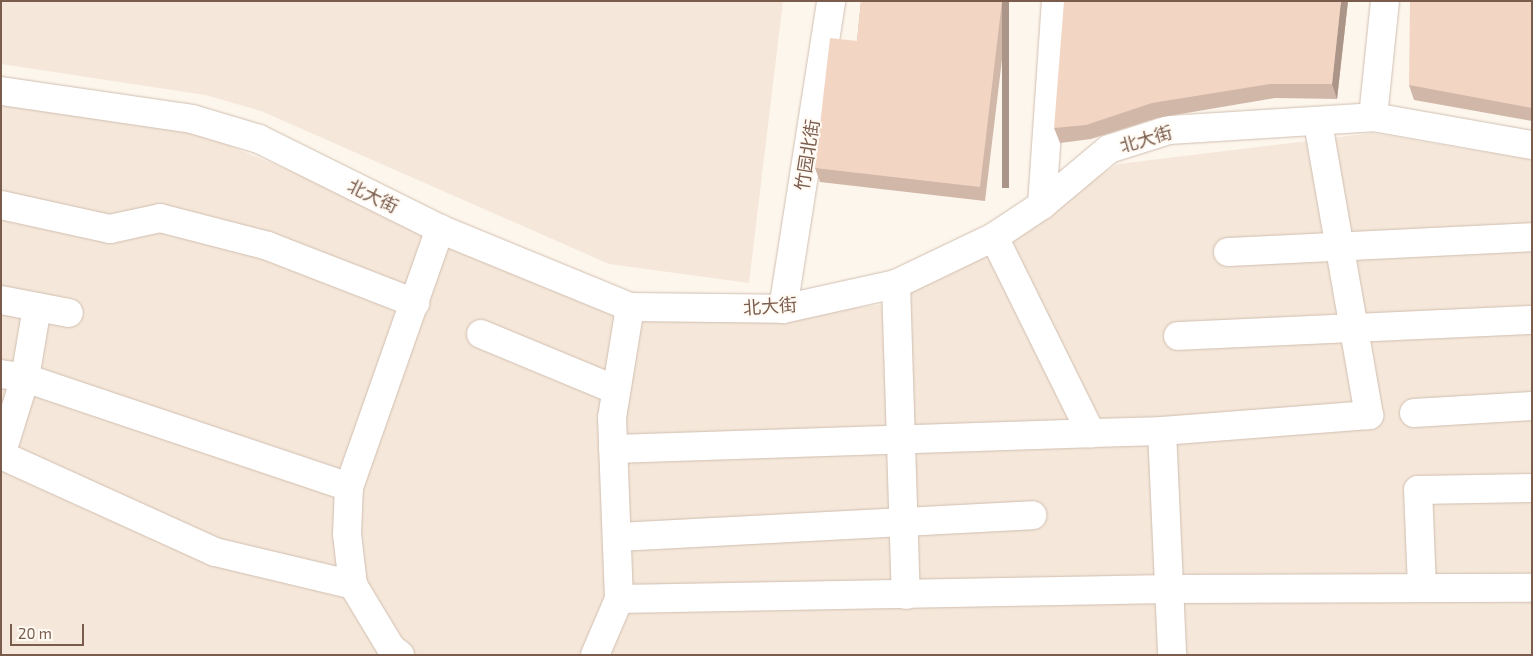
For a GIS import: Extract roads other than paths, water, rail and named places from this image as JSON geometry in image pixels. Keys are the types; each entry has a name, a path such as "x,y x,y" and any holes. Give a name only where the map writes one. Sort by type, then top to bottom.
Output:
{"street":[{"name":"竹园北街","path":"783,308 831,1"},
{"path":"1042,204 1056,1"},
{"path":"1373,117 1385,1"},
{"name":"北大街","path":"1,91 192,119 259,139 440,229 630,307 783,308 896,284 994,237 1042,204 1109,149 1169,130 1373,117 1532,145"},
{"path":"613,449 901,438 1162,431 1368,415 1318,122"},
{"path":"1,205 110,228 160,218 268,246 414,303"},
{"path":"400,655 392,648 353,585 347,534 349,487 440,229"},
{"path":"1228,252 1532,236"},
{"path":"994,237 1091,433"},
{"path":"896,284 906,595"},
{"path":"1,300 69,313"},
{"path":"37,307 13,376 1,455 215,552 353,585"},
{"path":"595,655 619,599 613,449 614,389 630,307"},
{"path":"1178,336 1532,320"},
{"path":"481,334 614,389"},
{"path":"13,376 349,487"},
{"path":"1414,413 1532,406"},
{"path":"1162,431 1172,655"},
{"path":"1422,588 1418,490 1532,488"},
{"path":"618,537 1032,515"},
{"path":"619,599 1169,589 1532,588"}]}
